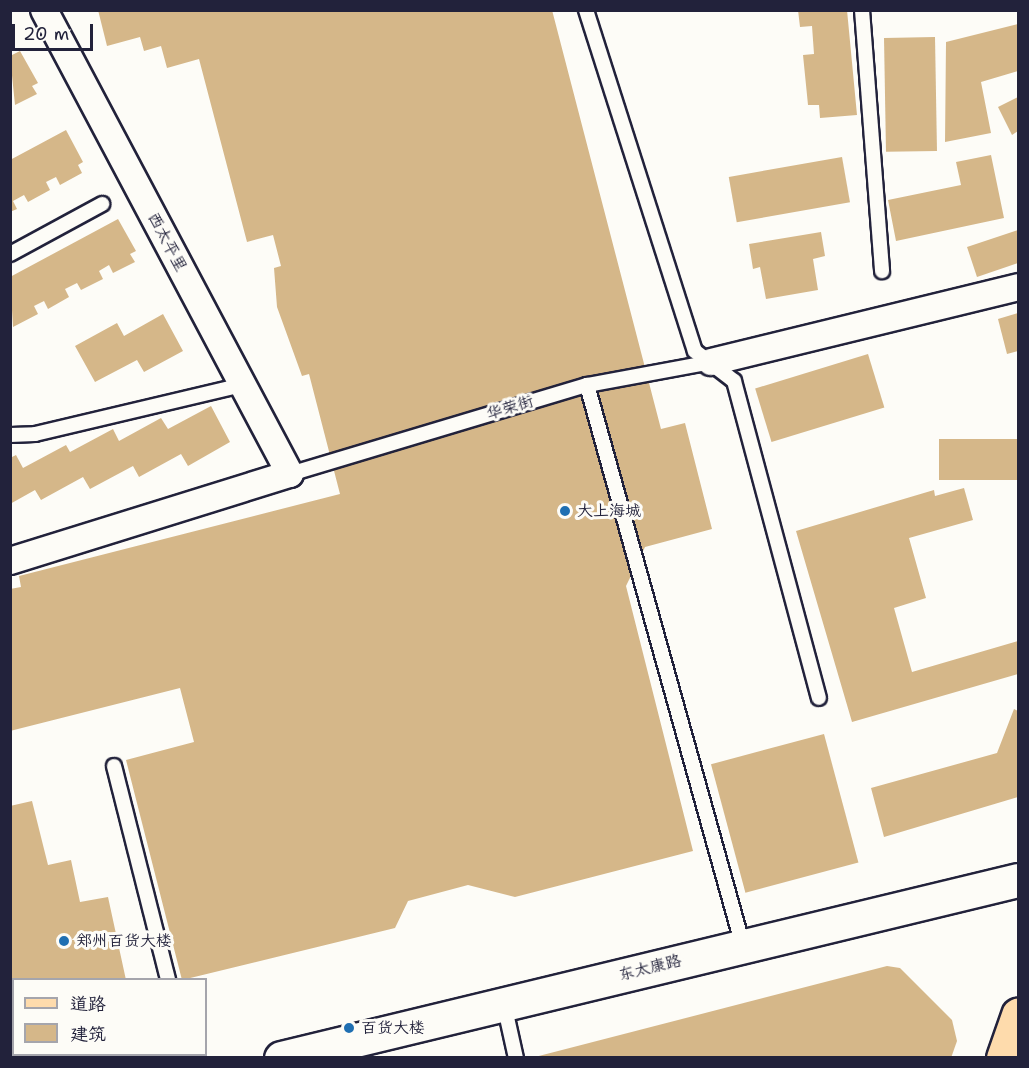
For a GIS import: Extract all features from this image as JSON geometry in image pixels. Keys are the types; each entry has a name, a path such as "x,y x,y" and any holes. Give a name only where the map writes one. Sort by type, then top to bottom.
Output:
{"main road":[{"path":"1003,1058 1018,1016"}],"street":[{"name":"西太平里","path":"44,10 290,474"},
{"name":"华荣街","path":"711,362 1018,287"},
{"name":"华荣街","path":"10,561 290,474"},
{"name":"东太康路","path":"281,1058 1018,880"}],"lane":[{"path":"586,10 695,351 734,381 819,698"},
{"path":"862,10 882,271"},
{"path":"10,254 102,204"},
{"name":"华荣街","path":"290,474 587,385 711,362"},
{"path":"10,435 35,434 243,385"},
{"path":"587,385 743,946"},
{"path":"114,766 167,978"},
{"path":"504,1004 516,1058"}],"building":[{"name":"大上海城","path":"98,10 552,10 661,429 685,423 712,529 645,547 626,586 693,851 515,897 468,885 408,901 395,928 190,978 181,978 126,760 194,742 180,688 10,731 10,589 21,587 19,576 340,494 309,374 302,376 277,307 274,268 281,266 273,235 247,242 199,59 167,68 161,46 144,51 140,37 107,46"},
{"path":"798,10 847,10 857,115 820,118 819,105 808,105 803,55 814,54 812,26 800,27"},
{"path":"1018,24 1018,71 981,82 991,133 945,142 946,42"},
{"path":"935,37 937,151 886,152 884,38"},
{"path":"20,51 38,83 32,86 37,94 15,105 10,56"},
{"path":"1018,97 1018,131 1012,135 998,107"},
{"path":"66,130 83,162 78,165 82,173 60,185 56,177 46,182 50,190 28,202 24,195 13,201 17,209 10,212 10,160"},
{"path":"991,155 1004,218 896,241 888,200 961,185 956,162"},
{"path":"842,157 850,202 737,222 729,177"},
{"path":"118,219 136,251 130,254 135,262 113,273 109,265 99,271 103,279 81,290 77,283 65,289 69,297 48,309 44,301 34,306 38,314 13,327 10,277"},
{"path":"1018,230 1018,263 977,277 967,247"},
{"path":"821,232 825,256 813,259 818,290 766,299 760,267 753,269 749,244"},
{"path":"1018,313 1018,351 1007,354 998,319"},
{"path":"163,314 183,351 144,372 137,360 95,382 75,346 117,323 124,336"},
{"path":"868,354 884,408 772,442 755,388"},
{"path":"211,406 230,442 188,466 181,454 139,477 133,466 90,489 83,477 41,500 35,490 10,504 10,458 16,455 23,468 66,445 70,452 113,429 119,441 161,418 168,429"},
{"path":"939,439 1018,439 1018,480 939,480"},
{"path":"964,488 973,520 909,538 926,598 894,608 912,672 1018,641 1018,674 852,722 796,531 934,490 935,496"},
{"path":"1014,709 1018,711 1018,797 884,837 871,788 997,753"},
{"path":"824,734 858,862 745,893 711,764"},
{"name":"郑州百货大楼","path":"32,801 48,865 71,860 80,902 108,897 126,978 12,978 10,1034 10,806"},
{"path":"887,966 900,968 952,1020 957,1041 951,1058 531,1058"}],"place":[{"name":"大上海城","path":"565,511"},
{"name":"郑州百货大楼","path":"64,941"},
{"name":"百货大楼","path":"349,1028"}]}
